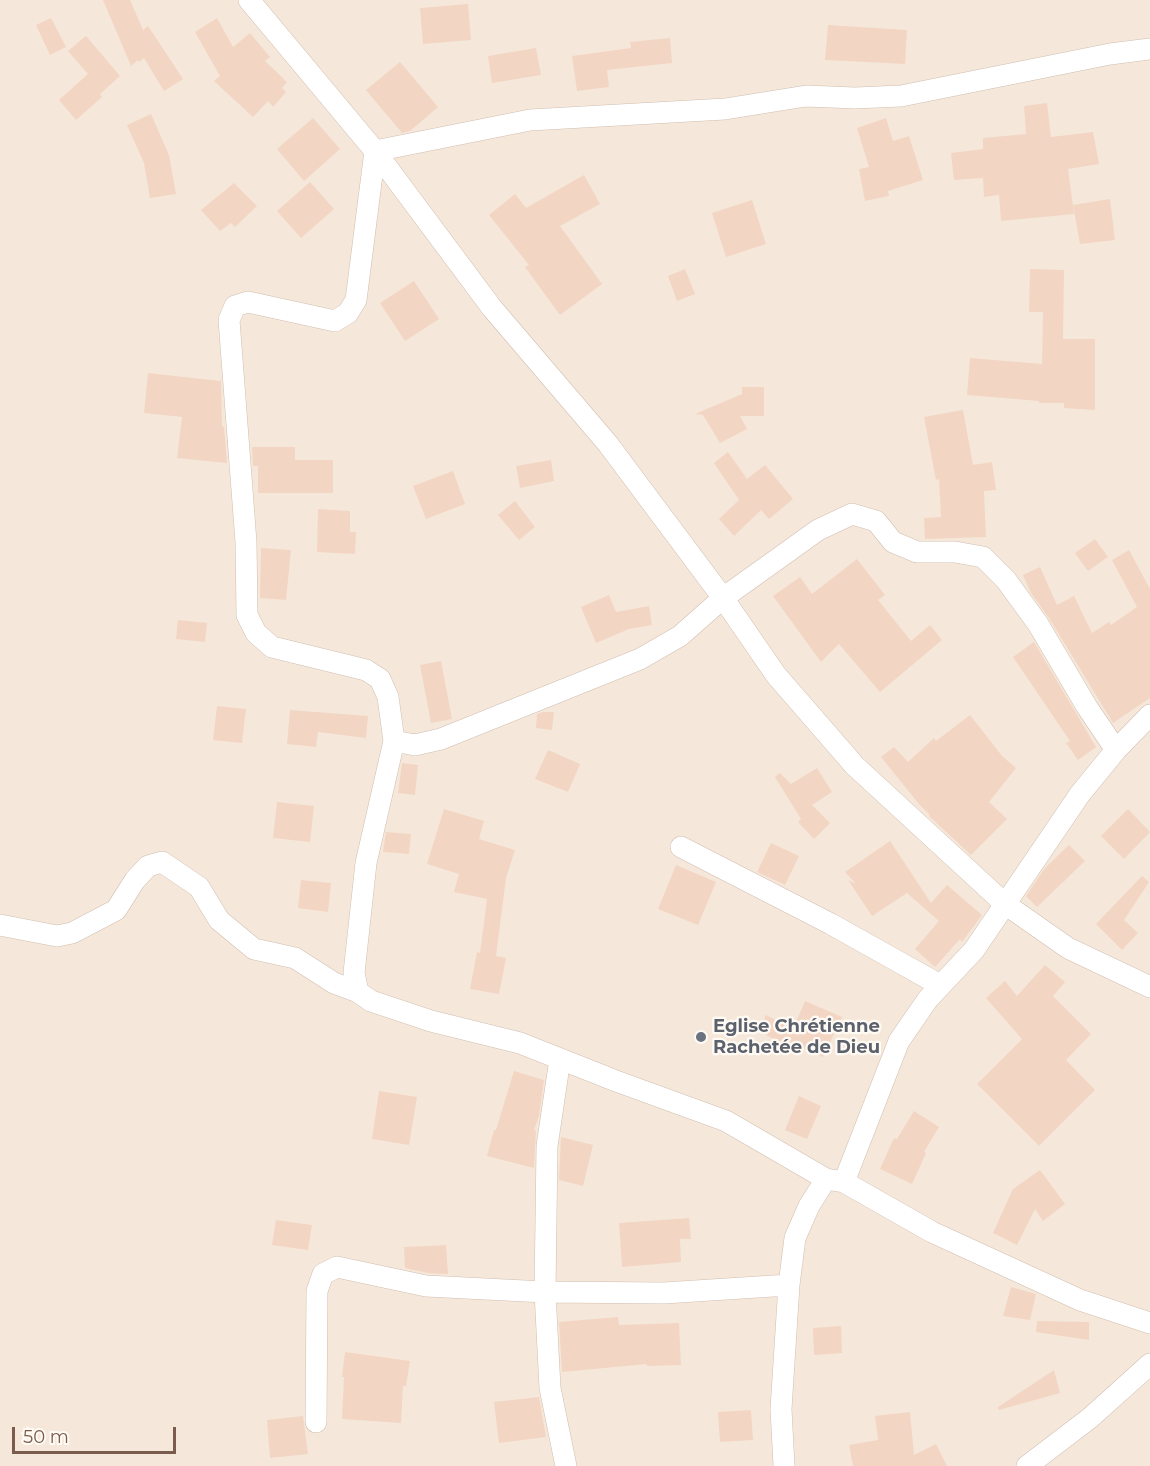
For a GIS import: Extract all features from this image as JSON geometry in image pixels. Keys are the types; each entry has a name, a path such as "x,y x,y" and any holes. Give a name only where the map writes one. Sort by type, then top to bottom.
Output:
{"street":[{"path":"249,0 375,152 492,308 608,444 723,598 776,675 855,766 1005,904 1068,948 1150,987"},
{"path":"375,152 530,120 725,109 806,96 855,98 902,96 1110,54 1150,49"},
{"path":"358,992 354,974 366,863 394,741 388,697 380,679 366,670 272,647 256,633 247,615 246,543 229,320 235,306 248,302 335,321 348,313 356,300 375,152"},
{"path":"394,741 415,745 441,739 640,659 680,636 723,598 818,530 852,514 876,521 893,542 917,552 955,552 983,557 1006,580 1038,624 1087,707 1116,750"},
{"path":"784,1466 781,1409 789,1285 795,1238 809,1206 835,1180 898,1041 940,985 974,950 1080,794 1116,750 1150,715"},
{"path":"681,847 831,924 940,985"},
{"path":"0,925 57,936 72,933 116,910 135,880 148,866 162,862 199,887 219,920 254,949 295,958 334,983 358,992 371,1001 431,1021 520,1043 726,1121 932,1232 1080,1300 1150,1323"},
{"path":"560,1059 547,1146 544,1292 550,1388 566,1466"},
{"path":"316,1422 317,1291 324,1274 337,1267 426,1286 544,1292 664,1293 789,1285"},
{"path":"1027,1466 1090,1418 1150,1364"}],"shaded area":[{"path":"0,0 1150,0 1150,1466 0,1466"}],"building":[{"path":"103,0 130,0 143,30 148,26 183,79 164,91 144,58 131,66"},
{"path":"468,4 471,40 423,44 420,8"},
{"path":"51,18 66,47 50,55 36,25"},
{"path":"217,18 233,47 250,33 270,57 265,61 287,82 282,88 286,92 273,107 268,101 253,117 214,81 220,76 195,32"},
{"path":"828,25 907,30 905,64 825,60"},
{"path":"86,36 120,76 100,94 102,97 76,120 59,100 88,74 68,51"},
{"path":"670,38 672,63 607,70 609,87 577,91 572,56 631,48 630,42"},
{"path":"536,48 541,75 492,83 488,56"},
{"path":"400,62 438,107 410,131 402,133 366,90"},
{"path":"1047,103 1051,137 1093,132 1099,164 1068,169 1074,214 1001,221 999,195 984,197 983,178 954,180 951,153 983,149 983,138 1026,134 1024,106"},
{"path":"151,114 169,155 176,194 150,198 144,163 127,125"},
{"path":"313,118 340,149 304,181 277,149"},
{"path":"886,118 893,141 909,136 923,180 888,191 889,196 865,201 859,169 869,167 857,128"},
{"path":"584,175 600,204 560,226 602,284 560,315 525,267 529,265 489,215 515,194 526,208"},
{"path":"310,182 334,209 301,238 277,211"},
{"path":"234,183 257,206 235,227 231,223 220,231 201,210"},
{"path":"1110,199 1115,240 1080,244 1073,205"},
{"path":"752,200 766,244 726,257 712,213"},
{"path":"685,269 695,294 677,301 668,276"},
{"path":"1030,269 1064,270 1063,339 1095,339 1095,410 1064,408 1064,403 1039,403 1039,401 967,395 970,358 1042,364 1043,312 1029,312"},
{"path":"414,281 439,319 405,341 380,303"},
{"path":"148,373 221,381 222,426 224,427 227,463 177,458 182,417 144,413"},
{"path":"742,387 764,387 764,416 740,416 747,429 720,443 703,415 695,414 742,394"},
{"path":"963,410 973,465 992,462 996,490 984,491 986,537 925,539 924,518 941,517 939,479 936,480 924,417"},
{"path":"252,447 295,447 295,460 333,460 333,493 258,493 258,466 253,466"},
{"path":"728,452 747,479 765,465 793,499 769,519 761,510 734,536 719,519 739,500 714,463"},
{"path":"551,460 554,481 520,488 516,466"},
{"path":"453,471 465,504 426,519 413,486"},
{"path":"515,501 535,527 519,540 498,515"},
{"path":"318,509 350,511 350,532 356,532 355,554 317,552"},
{"path":"1095,539 1108,557 1088,571 1075,553"},
{"path":"261,548 291,550 286,600 260,598"},
{"path":"1129,550 1150,589 1150,698 1113,723 1049,618 1031,593 1023,575 1040,567 1057,605 1074,596 1092,633 1109,622 1111,625 1137,607 1112,560"},
{"path":"857,559 885,595 878,600 911,641 930,625 942,640 880,692 839,644 821,662 773,596 800,577 812,594"},
{"path":"609,595 616,612 649,606 652,625 629,629 596,643 581,607"},
{"path":"178,620 207,623 205,642 176,639"},
{"path":"1034,642 1096,747 1078,760 1066,743 1070,741 1013,657"},
{"path":"441,661 452,719 431,723 420,665"},
{"path":"217,706 246,709 242,743 213,740"},
{"path":"290,710 368,716 366,738 318,732 316,747 287,744"},
{"path":"554,712 552,730 536,728 537,714"},
{"path":"970,715 1002,756 1016,768 989,802 1007,819 971,855 929,816 881,757 894,747 908,762 934,738 936,741"},
{"path":"548,750 580,764 568,792 535,779"},
{"path":"402,763 418,765 415,795 398,793"},
{"path":"817,768 832,792 812,805 830,823 814,839 798,822 801,819 775,777 780,773 791,784"},
{"path":"277,802 314,806 310,842 273,838"},
{"path":"444,809 484,821 479,839 515,850 506,878 496,956 506,958 499,994 470,989 477,952 480,953 487,899 454,892 459,874 427,864"},
{"path":"1128,809 1150,832 1124,859 1101,836"},
{"path":"386,832 411,834 409,854 383,852"},
{"path":"890,841 931,903 947,885 982,915 962,942 960,939 935,967 915,949 939,921 907,893 872,916 848,880 856,884 845,872"},
{"path":"771,843 799,856 785,885 757,872"},
{"path":"1069,845 1085,861 1037,907 1026,896 1045,868"},
{"path":"676,865 716,882 698,925 658,909"},
{"path":"1142,876 1149,882 1124,920 1138,933 1122,950 1096,924"},
{"path":"301,880 331,883 328,912 298,908"},
{"path":"1045,965 1065,982 1053,996 1091,1034 1066,1060 1095,1090 1039,1146 977,1084 1022,1039 986,998 1005,981 1017,996"},
{"path":"805,1001 842,1017 823,1057 800,1047 798,1051 758,1031 766,1015 793,1029"},
{"path":"514,1071 544,1080 539,1116 534,1130 536,1131 534,1168 487,1156"},
{"path":"379,1091 417,1097 409,1145 372,1139"},
{"path":"799,1096 821,1106 807,1139 785,1130"},
{"path":"914,1111 939,1127 924,1152 926,1153 912,1184 880,1169 894,1138 897,1139"},
{"path":"561,1137 593,1145 583,1186 559,1180"},
{"path":"1040,1170 1065,1204 1043,1221 1035,1209 1017,1245 993,1233 1013,1189"},
{"path":"689,1218 691,1239 680,1239 681,1262 622,1267 619,1223"},
{"path":"276,1220 312,1225 308,1250 272,1245"},
{"path":"446,1245 448,1274 405,1268 404,1247"},
{"path":"1011,1287 1036,1294 1030,1320 1003,1316"},
{"path":"618,1317 619,1325 679,1323 681,1365 647,1366 647,1364 562,1372 559,1322"},
{"path":"1037,1321 1089,1322 1089,1340 1036,1332"},
{"path":"841,1326 842,1353 814,1355 813,1328"},
{"path":"345,1352 410,1361 406,1386 403,1386 401,1423 342,1419 344,1377 342,1377"},
{"path":"1054,1370 1060,1393 999,1410 998,1407"},
{"path":"539,1397 546,1437 499,1443 494,1402"},
{"path":"751,1410 753,1440 720,1442 718,1412"},
{"path":"910,1412 914,1455 936,1444 947,1466 853,1466 849,1445 878,1440 875,1416"},
{"path":"303,1416 308,1454 270,1458 267,1420"}],"place":[{"name":"Eglise Chrétienne Rachetée de Dieu","path":"701,1037"}]}
